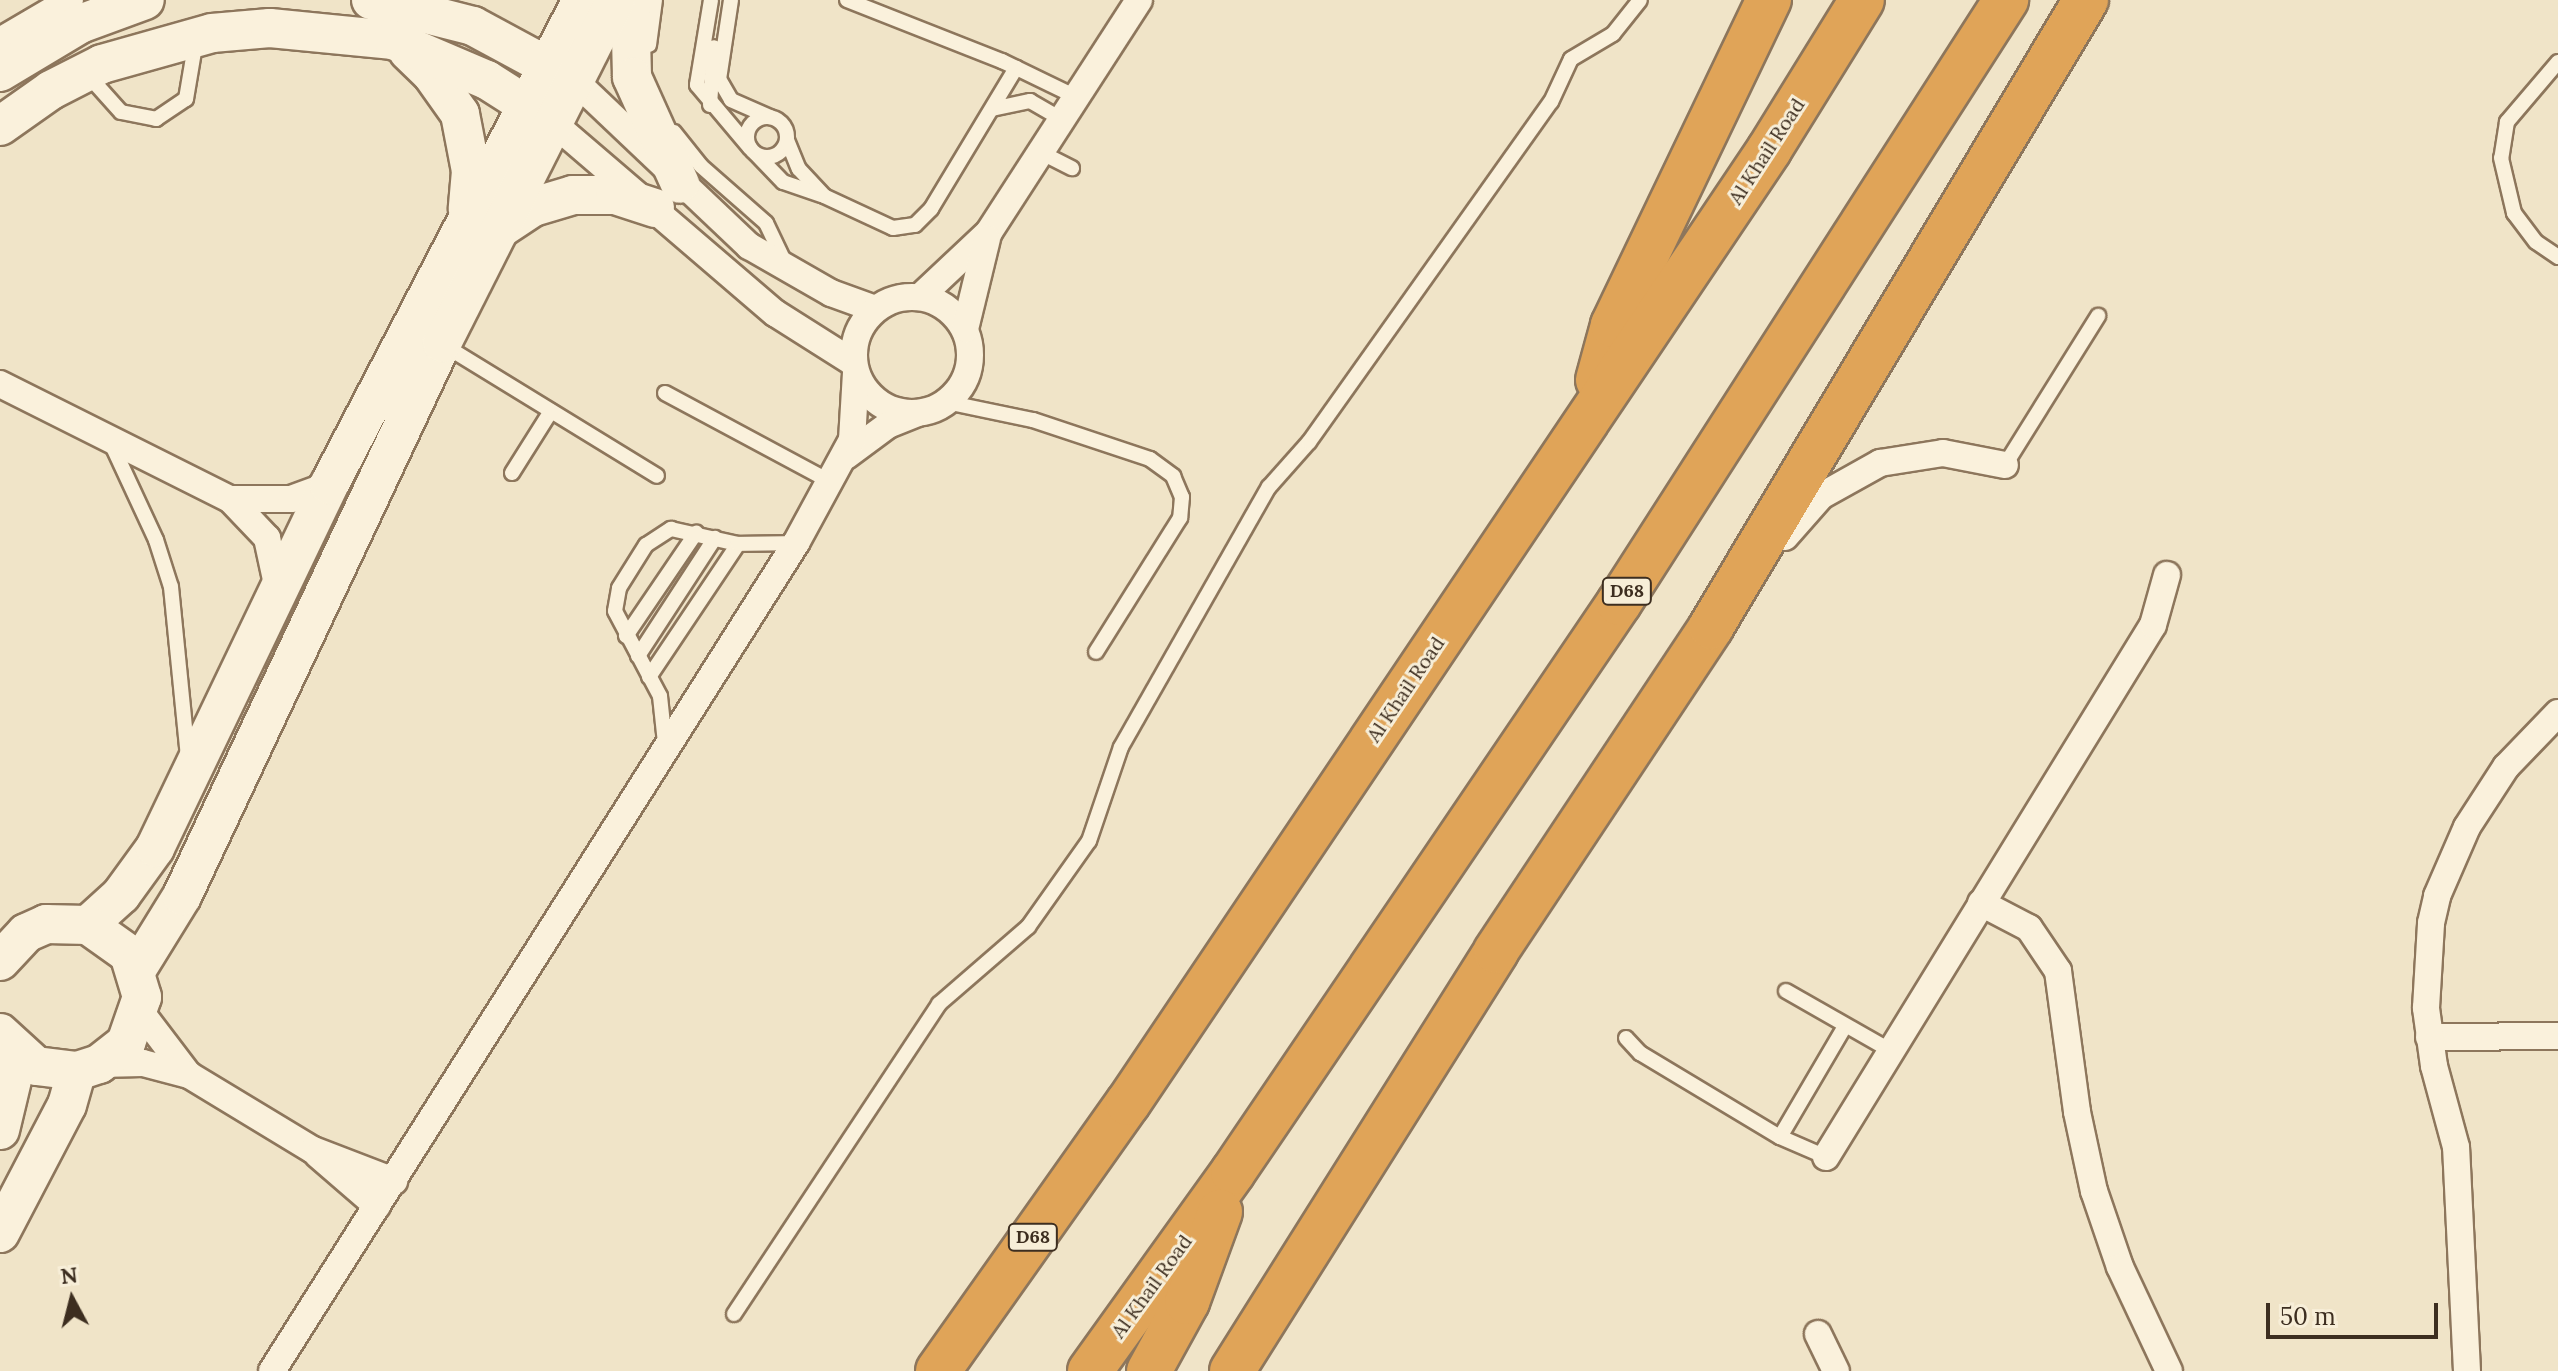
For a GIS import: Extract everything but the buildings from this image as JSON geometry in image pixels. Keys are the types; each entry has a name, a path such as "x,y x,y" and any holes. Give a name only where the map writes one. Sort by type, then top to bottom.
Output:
{"highway":[{"path":"1595,406 1613,325 1769,0"},
{"name":"Al Khail Road","path":"938,1371 1128,1103 1769,150 1862,0"},
{"name":"Al Khail Road","path":"1090,1371 1233,1172 1628,590 2006,0"},
{"path":"1232,1371 1513,925 1711,627 2086,0"},
{"path":"1149,1371 1191,1293 1233,1172"},
{"path":"1256,1371 1278,1299"}],"street":[{"path":"0,41 70,0"},
{"path":"0,72 80,24 145,0"},
{"path":"0,126 86,73 156,45 197,36 386,15 466,0"},
{"path":"563,73 582,0"},
{"path":"88,925 136,878 190,779 329,485 480,229 563,73 615,0"},
{"path":"630,0 632,77 667,196"},
{"path":"920,297 989,232 1139,0"},
{"path":"386,15 473,26 563,73 667,196 775,313 855,368 881,404 919,412"},
{"path":"386,15 456,65 540,113 789,271 875,309"},
{"path":"137,969 182,896 442,343 480,229 460,114 386,15"},
{"path":"480,229 533,207 573,195 667,196"},
{"path":"846,456 881,430 946,402 967,375 970,349 965,329 989,232"},
{"path":"272,1371 796,543 846,456 855,425 859,328 875,309 896,298 920,297 946,308 965,329"},
{"path":"0,384 230,499 267,538 278,590"},
{"path":"1711,627 1722,624 1804,513 1841,481 1880,463 1922,454 1965,454 2005,465"},
{"path":"230,499 291,499 329,485"},
{"path":"1826,1157 2153,625 2167,575"},
{"path":"2467,1371 2455,1139 2429,1037 2427,952 2437,896 2450,860 2506,767 2558,713"},
{"path":"1981,903 2029,928 2058,971 2077,1112 2094,1191 2120,1267 2169,1371"},
{"path":"0,961 13,927 67,921 88,925 118,941 137,969 140,1011 126,1043 88,1068 0,1233"},
{"path":"140,1011 189,1075"},
{"path":"2429,1037 2558,1036"},
{"path":"9,1044 36,1066 88,1068 143,1063 189,1075 313,1150 377,1206"},
{"path":"0,1130 9,1044"},
{"path":"313,1150 394,1181"},
{"path":"1818,1334 1836,1371"}],"lane":[{"path":"655,0 651,72 663,115 680,142 766,223 789,271"},
{"path":"711,0 695,72 710,107 783,182 824,196 893,228 915,225 931,209 1016,68"},
{"path":"710,107 709,68 728,0"},
{"path":"728,0 719,79 731,100 783,125 799,169 824,196"},
{"path":"847,0 1016,68 1076,97"},
{"path":"734,1314 939,1004 1028,927 1089,841 1100,823 1121,747 1269,487 1309,442 1551,102 1571,59 1613,34 1640,0"},
{"path":"86,73 121,112 156,119 178,108 191,88 197,36"},
{"path":"2558,62 2512,114 2501,158 2514,213 2536,242 2558,257"},
{"path":"991,109 1030,101 1061,119"},
{"path":"753,151 750,126 770,117"},
{"path":"753,151 771,156 787,140"},
{"path":"1040,152 1072,168"},
{"path":"2005,465 2098,316"},
{"path":"442,343 657,476"},
{"path":"665,393 831,482"},
{"path":"946,402 1004,411 1135,454 1159,464 1177,482 1180,518 1096,652"},
{"path":"512,473 551,411"},
{"path":"109,439 156,540 171,587 190,779"},
{"path":"666,747 660,696 626,636 615,599 646,545 671,529 738,544 796,543"},
{"path":"626,636 696,533"},
{"path":"638,656 715,538"},
{"path":"649,677 738,544"},
{"path":"1786,991 1891,1051"},
{"path":"1780,1137 1845,1026"},
{"path":"1626,1038 1640,1053 1780,1137 1826,1157"}]}
